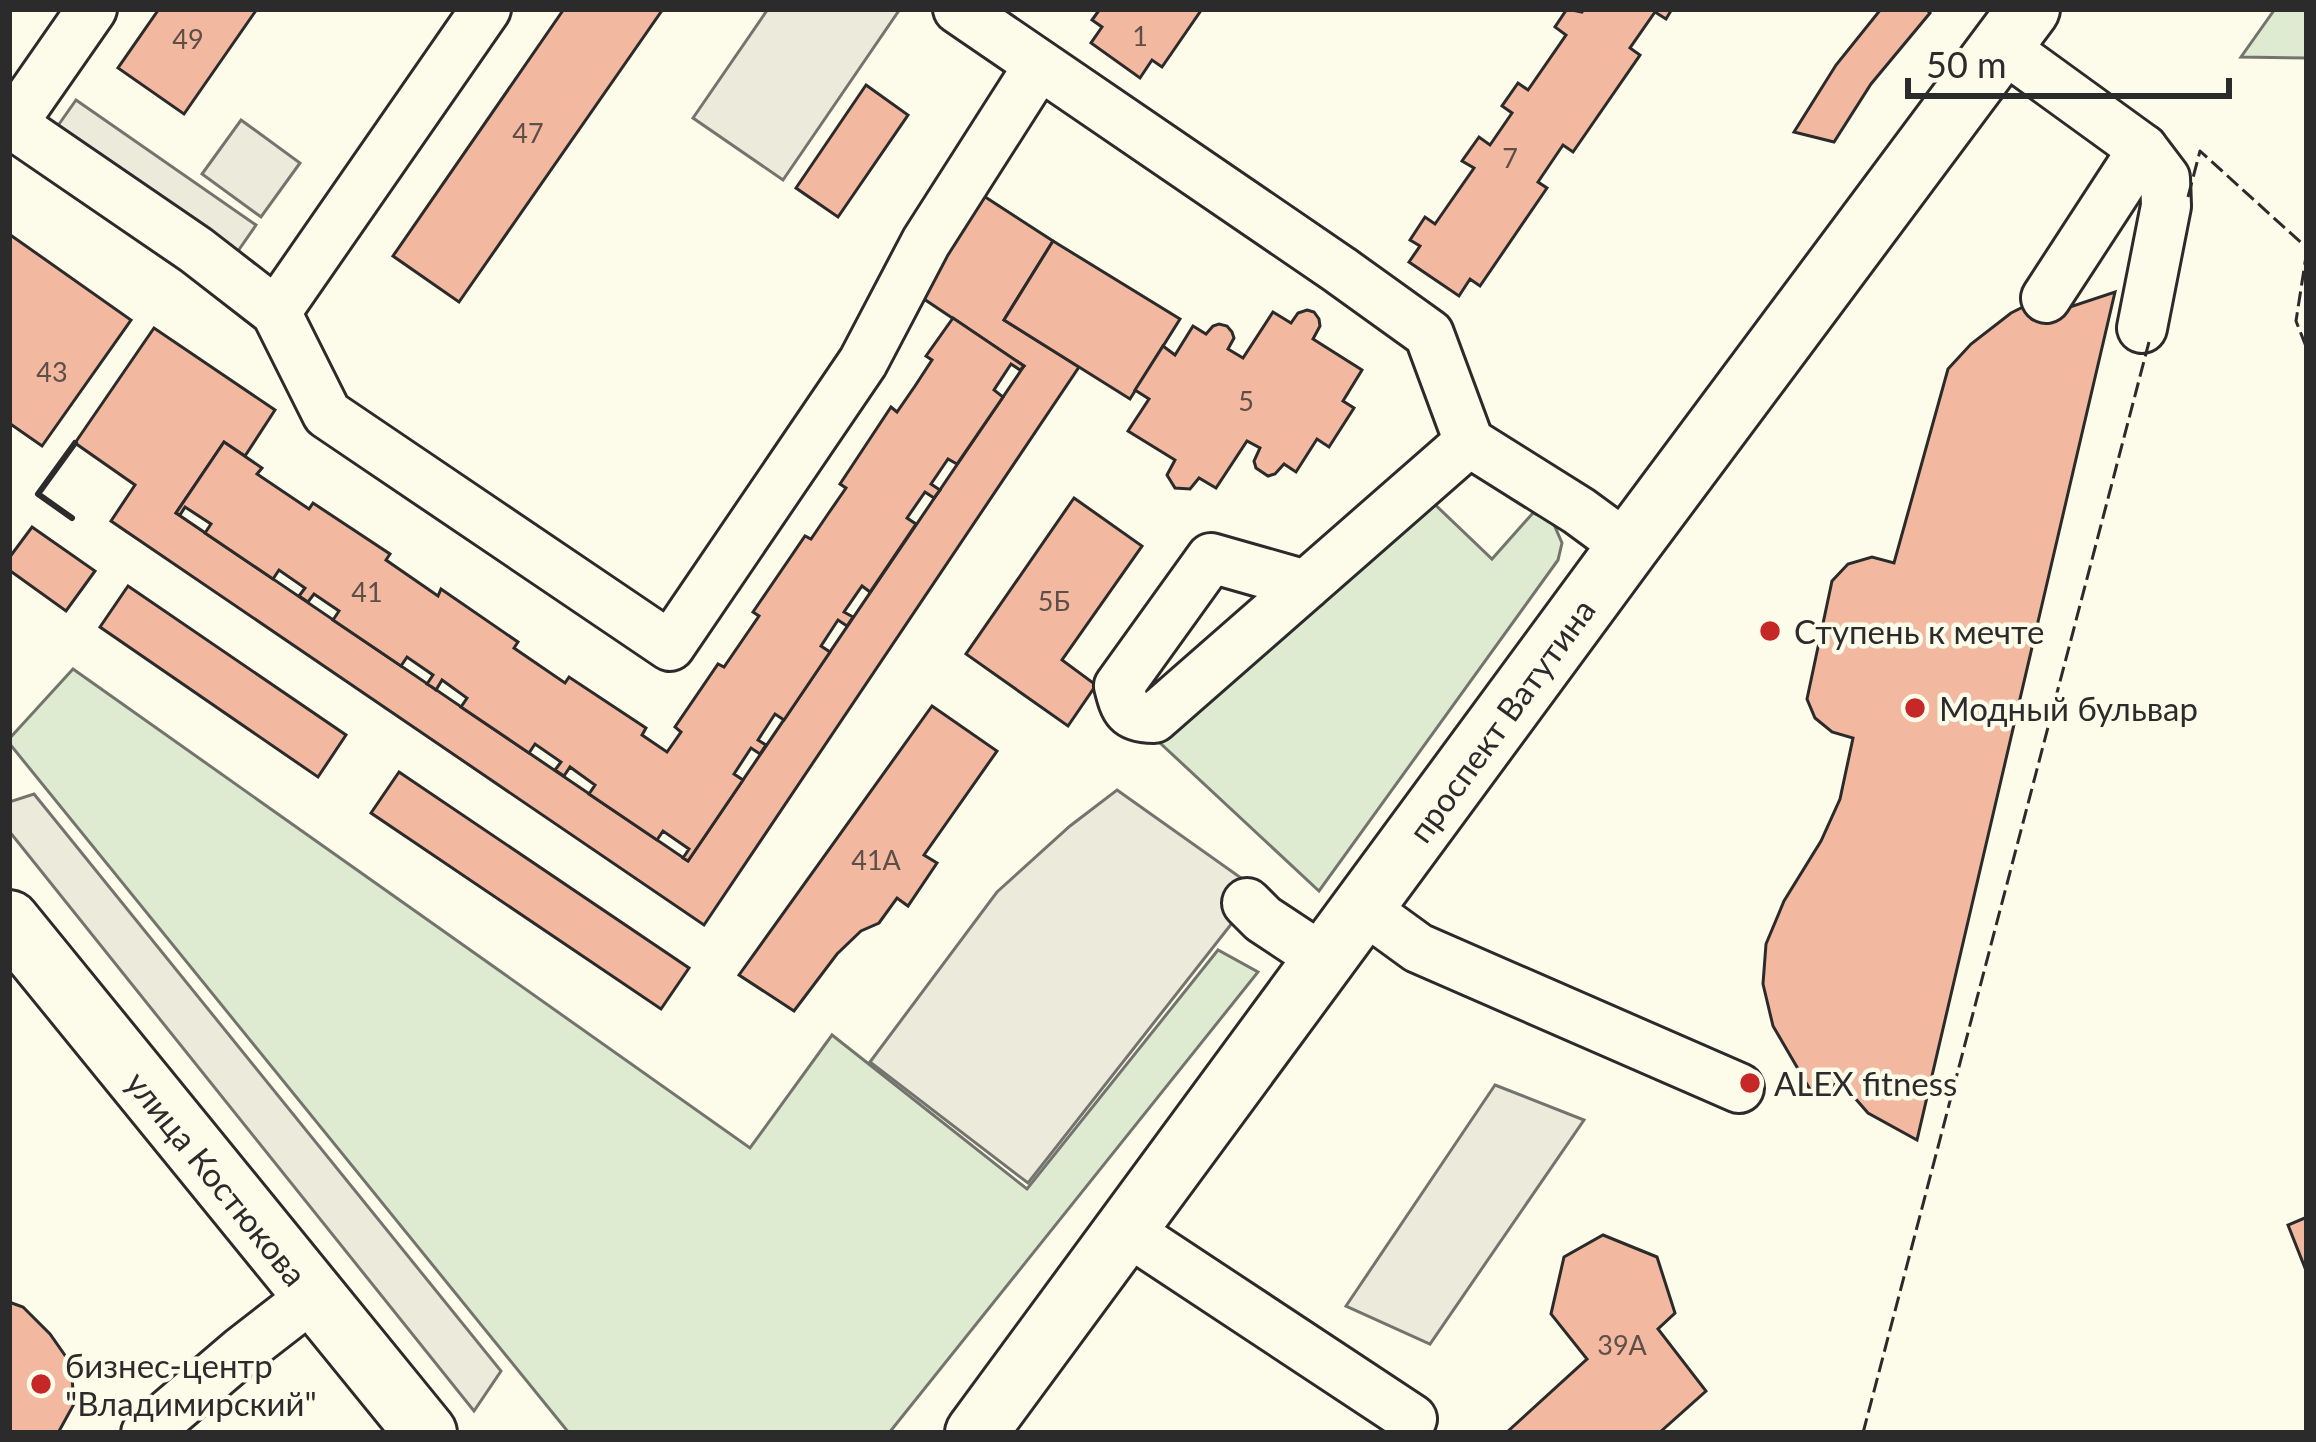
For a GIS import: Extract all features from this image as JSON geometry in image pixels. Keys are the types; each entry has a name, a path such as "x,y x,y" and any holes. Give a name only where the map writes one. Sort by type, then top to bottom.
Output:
{"main road":[{"name":"проспект Ватутина","path":"976,1433 2015,28"},
{"name":"улица Костюкова","path":"9,921 426,1433"}],"lane":[{"path":"92,9 11,123 196,250 276,312 327,414 670,646 863,362 926,242 1039,65"},
{"path":"276,312 486,9"},
{"path":"958,9 1429,334 1469,442 1628,547"},
{"path":"2015,28 2143,149 2165,178 2166,206 2142,328"},
{"path":"2046,298 2143,149"},
{"path":"1306,585 1469,442"},
{"path":"1247,903 1324,960"},
{"path":"1363,908 1418,947 1739,1088"},
{"path":"1126,1230 1412,1419"},
{"path":"146,1433 313,1296"}],"green space":[{"path":"2275,9 2307,9 2307,58 2241,57"},
{"path":"1425,495 1492,559 1533,513 1552,520 1562,543 1558,560 1319,891 1159,742"},
{"path":"73,669 750,1148 832,1035 1027,1189 1218,950 1258,972 889,1433 569,1433 9,743"}],"shaded area":[{"path":"768,9 900,9 783,180 693,118"},
{"path":"76,100 256,225 238,251 57,127"},
{"path":"241,120 300,163 261,217 202,174"},
{"path":"1117,790 1258,890 1028,1183 870,1062 997,892"},
{"path":"34,794 501,1371 474,1411 9,831 9,802"},
{"path":"1495,1085 1584,1120 1430,1344 1346,1306"}],"building":[{"path":"159,9 257,9 184,114 118,68"},
{"path":"564,9 663,9 459,302 393,256"},
{"path":"1100,9 1202,9 1162,67 1152,60 1140,78 1091,43 1102,27 1092,20"},
{"path":"1567,9 1672,9 1666,19 1655,12 1630,48 1640,55 1573,152 1563,145 1538,182 1547,188 1480,286 1470,279 1459,296 1409,262 1420,246 1410,240 1425,217 1435,224 1474,168 1462,161 1479,137 1490,145 1512,113 1502,106 1518,83 1528,90 1566,35 1555,27"},
{"path":"1881,9 1926,9 1930,13 1871,84 1834,142 1794,132 1836,65"},
{"path":"866,85 908,115 838,217 796,188"},
{"path":"976,191 1053,241 1004,320 1079,367 704,925 111,521 135,485 75,443 154,328 275,410 245,456 224,442 176,513 688,861 1024,366 912,291"},
{"path":"9,234 131,320 42,446 9,423"},
{"path":"1053,241 1180,319 1130,399 1004,320"},
{"name":"Модный бульвар","path":"2115,292 1917,1140 1868,1113 1840,1081 1815,1098 1773,1026 1763,984 1766,944 1840,799 1853,738 1832,732 1815,718 1807,699 1832,581 1848,564 1872,557 1894,563 1948,369 1971,344 2031,303 2067,308"},
{"path":"1307,310 1319,319 1313,339 1362,370 1343,401 1354,408 1329,447 1317,439 1296,472 1284,464 1268,476 1254,461 1260,448 1247,441 1216,488 1199,478 1190,489 1175,488 1167,475 1175,460 1128,431 1149,399 1135,390 1163,346 1175,355 1193,326 1206,334 1219,324 1232,332 1228,349 1243,358 1273,312 1291,323"},
{"path":"953,318 1024,366 1020,370 1011,364 994,390 1003,397 957,464 948,459 931,484 940,490 934,498 925,492 907,518 916,524 870,592 862,586 844,612 853,617 847,626 838,620 821,646 830,652 784,720 775,714 758,740 766,745 760,754 751,748 734,774 743,780 688,861 683,858 689,849 663,831 657,840 589,794 595,785 570,767 564,776 555,770 561,762 535,744 529,753 461,707 467,698 442,680 436,690 427,684 433,675 407,657 401,666 333,620 339,611 314,594 308,602 299,596 305,588 279,570 273,579 205,533 211,524 185,507 180,515 176,513 224,442 262,468 257,474 309,509 313,503 390,554 386,560 438,596 441,589 518,642 514,648 565,683 569,677 646,728 642,735 667,752 681,732 675,727 718,664 724,667 759,616 753,612 805,536 811,539 846,488 840,484 891,407 897,412 915,386 932,360 926,356"},
{"path":"1074,498 1142,546 1062,660 1096,685 1068,726 966,654"},
{"path":"32,527 95,571 66,611 9,570 9,558"},
{"path":"128,586 346,735 318,777 100,627"},
{"path":"932,706 997,751 924,855 937,863 908,906 897,898 879,923 861,931 837,954 794,1011 739,975"},
{"path":"399,772 689,968 661,1009 371,813"},
{"path":"2307,1217 2307,1273 2288,1225"},
{"path":"1603,1235 1657,1257 1675,1313 1658,1329 1706,1391 1659,1433 1506,1433 1587,1359 1551,1314 1564,1257"},
{"name":"бизнес-центр \"Владимирский\"","path":"9,1302 23,1307 50,1334 71,1364 74,1404 58,1433 9,1433"}],"fence":[{"path":"2188,197 2200,151 2307,248"},
{"path":"2307,250 2296,321 2307,349"},
{"path":"1863,1433 2149,342"}],"wall":[{"path":"72,518 38,494 75,443"}],"place":[{"name":"Ступень к мечте","path":"1770,631"},
{"name":"Модный бульвар","path":"1915,708"},
{"name":"ALEX fitness","path":"1750,1083"},
{"name":"бизнес-центр \"Владимирский\"","path":"41,1384"}]}
